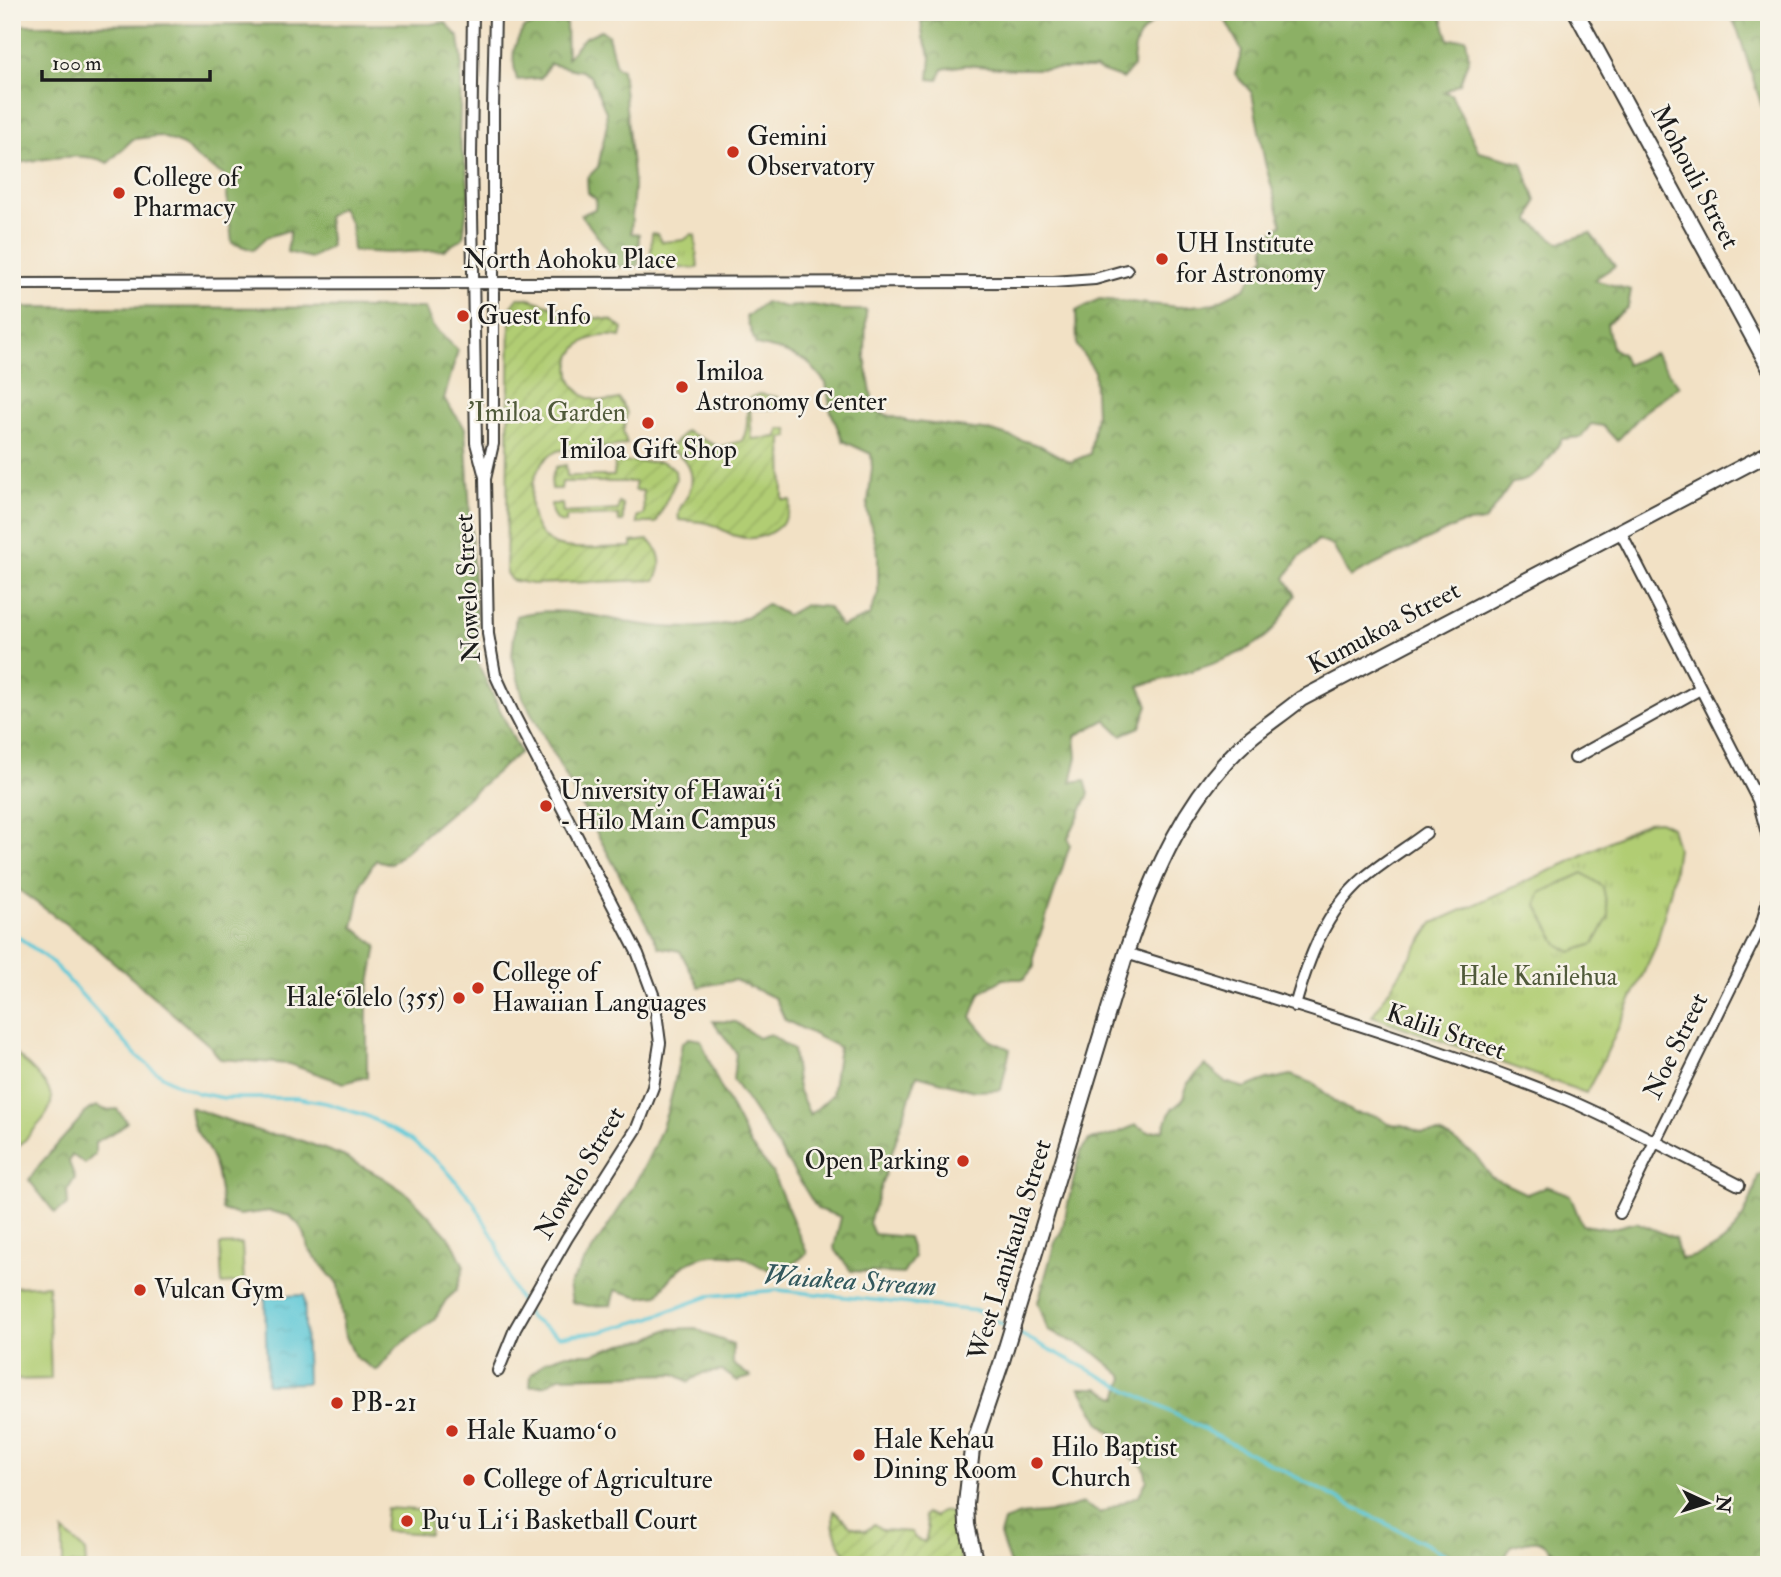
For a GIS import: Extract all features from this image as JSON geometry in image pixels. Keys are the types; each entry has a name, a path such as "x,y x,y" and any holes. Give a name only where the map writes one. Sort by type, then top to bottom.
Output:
{"street":[{"name":"Nowelo Street","path":"473,12 471,157 476,443 485,479"},
{"name":"Nowelo Street","path":"495,12 493,444 485,479 488,634 495,674 536,760 638,954 654,997 660,1036 653,1087 637,1128 567,1238 515,1329 498,1371"},
{"name":"Mohouli Street","path":"1576,12 1769,367"},
{"name":"North Aohoku Place","path":"12,284 1053,282 1095,279 1127,270"},
{"name":"Kumukoa Street","path":"1126,953 1144,900 1171,841 1205,787 1250,739 1301,699 1769,453"},
{"path":"1620,531 1758,800 1769,841"},
{"path":"1575,758 1700,689"},
{"path":"1295,1006 1306,967 1330,918 1363,879 1426,833"},
{"name":"Noe Street","path":"1620,1213 1761,926 1769,897"},
{"name":"Kalili Street","path":"1126,953 1427,1047 1526,1083 1572,1102 1739,1185"},
{"name":"West Lanikaula Street","path":"976,1565 967,1525 967,1479 972,1449 1002,1361 1126,953"}],"green space":[{"path":"1009,12 1165,12 1140,35 1133,57 1133,67 1123,79 1095,69 1012,69 966,65 943,69 938,80 929,79 931,57 923,38 921,21"},
{"path":"1221,12 1440,12 1449,40 1466,38 1469,58 1460,83 1444,92 1451,94 1479,152 1522,163 1536,201 1530,221 1559,243 1590,233 1615,266 1594,280 1631,290 1628,307 1607,324 1612,348 1622,354 1626,365 1654,353 1679,386 1644,412 1617,441 1603,426 1591,424 1581,437 1562,439 1535,474 1529,479 1512,483 1485,521 1460,524 1350,577 1333,546 1318,540 1298,559 1285,578 1296,595 1271,632 1259,642 1227,658 1139,686 1148,705 1140,727 1121,735 1105,720 1075,736 1077,757 1071,782 1085,780 1089,794 1068,838 1070,845 1034,954 1034,967 1024,979 1003,979 980,993 971,1017 991,1041 1010,1049 1001,1090 975,1091 917,1075 869,1223 874,1234 908,1237 914,1257 903,1274 851,1271 834,1248 841,1217 817,1209 733,1080 736,1053 713,1021 736,1022 758,1038 770,1034 793,1050 798,1089 810,1115 832,1095 839,1047 785,1020 775,998 735,980 699,987 680,951 659,947 523,698 512,656 516,616 562,611 650,626 689,628 715,626 739,620 767,604 787,615 805,605 828,607 841,627 869,616 878,593 878,554 867,510 871,454 843,441 831,412 826,383 807,361 756,345 746,317 765,302 785,307 813,305 840,310 866,310 865,357 874,411 907,421 992,431 1041,446 1070,462 1090,454 1096,414 1094,370 1077,346 1076,311 1099,299 1179,307 1213,304 1245,288 1265,256 1265,239 1282,224 1265,163 1252,93 1235,74 1242,51"},
{"path":"1729,12 1769,12 1769,112 1762,107 1738,31"},
{"path":"445,22 459,38 462,59 459,139 469,192 463,238 444,250 389,253 353,251 351,224 341,207 327,217 331,246 311,258 287,252 290,230 267,237 253,250 232,243 225,176 198,159 183,145 160,136 133,139 108,163 87,157 74,157 12,164 12,25"},
{"path":"566,22 567,58 584,38 601,30 608,35 616,67 622,69 634,185 631,233 639,234 638,266 604,267 604,262 610,257 608,250 581,215 595,209 596,199 588,193 587,178 598,167 607,124 606,112 591,77 581,71 550,64 541,78 517,80 514,52 524,28 540,23"},
{"path":"652,233 657,234 662,242 684,240 692,234 695,235 698,268 650,268"},
{"name":"'Imiloa Garden","path":"518,298 527,298 582,316 611,320 623,329 621,337 598,337 582,343 572,355 569,369 573,383 582,394 598,400 619,399 627,413 623,432 627,444 562,450 546,458 533,483 532,513 536,527 544,538 563,547 632,547 632,542 648,540 656,548 660,558 660,570 655,580 532,584 511,580 506,573 510,309"},
{"path":"12,307 425,308 433,327 458,350 444,399 465,428 479,666 520,752 391,864 376,860 362,882 353,927 377,946 367,1000 367,1077 344,1083 289,1064 220,1059 210,1046 88,940 12,885"},
{"path":"759,394 778,397 778,409 750,409 752,439 778,437 779,429 788,429 789,437 782,438 783,500 791,500 785,518 773,531 756,538 732,535 707,523 679,520 680,510 691,487 691,472 684,460 664,448 674,444 685,431 719,447 742,441 750,398"},
{"path":"615,462 662,462 675,471 676,480 656,523 637,523 637,516 644,515 643,491 635,490 635,482 562,482 561,489 552,489 551,479 556,467 566,465 567,476 614,476"},
{"path":"619,503 623,504 623,522 619,522 618,515 566,517 566,523 562,523 554,517 551,508 551,504 562,504 563,513 618,510"},
{"name":"Hale Kanilehua","path":"1659,821 1671,827 1677,848 1671,889 1656,946 1586,1093 1372,1016 1433,923 1567,863 1647,822"},
{"path":"1583,873 1603,887 1609,916 1594,944 1571,952 1558,944 1537,906 1540,893"},
{"path":"689,1038 701,1040 716,1078 751,1146 772,1172 807,1253 789,1266 773,1270 742,1257 703,1257 683,1266 658,1295 640,1297 615,1290 611,1305 589,1306 572,1302 569,1285 624,1202 649,1158 672,1095 682,1043"},
{"path":"12,1050 43,1081 50,1092 51,1101 41,1122 12,1154"},
{"path":"1205,1065 1225,1082 1245,1088 1262,1081 1291,1075 1315,1084 1334,1101 1354,1113 1377,1116 1389,1124 1403,1125 1422,1133 1439,1133 1476,1156 1491,1177 1527,1194 1547,1186 1570,1195 1582,1225 1609,1229 1636,1222 1675,1238 1680,1259 1711,1250 1733,1231 1748,1206 1758,1176 1769,1169 1769,1565 1563,1565 1546,1545 1530,1541 1511,1546 1501,1565 1217,1565 1215,1562 1199,1565 1010,1565 1000,1535 1004,1521 1020,1515 1054,1512 1082,1503 1100,1513 1139,1495 1147,1480 1144,1467 1129,1456 1116,1438 1100,1423 1080,1388 1098,1388 1118,1398 1124,1377 1090,1349 1048,1331 1038,1302 1055,1242 1062,1230 1080,1152 1089,1140 1110,1136 1136,1125 1149,1132 1163,1130 1171,1110 1182,1101 1188,1083"},
{"path":"96,1106 106,1110 117,1109 127,1122 120,1129 95,1142 95,1154 85,1164 72,1155 69,1162 75,1178 67,1191 68,1205 55,1213 29,1180 88,1110"},
{"path":"190,1107 267,1134 289,1136 343,1156 409,1195 452,1241 464,1266 456,1291 446,1300 434,1320 397,1347 377,1371 355,1357 344,1332 338,1285 308,1248 299,1225 290,1216 270,1211 239,1215 222,1210 215,1165 194,1127"},
{"path":"242,1244 244,1282 222,1284 220,1245"},
{"path":"48,1285 51,1379 12,1380 12,1287"},
{"path":"696,1328 733,1344 733,1364 751,1377 737,1381 723,1371 703,1373 688,1382 675,1374 559,1377 546,1385 530,1386 531,1375 546,1361 567,1354 592,1354 648,1339 668,1329"},
{"name":"Puʻu Liʻi Basketball Court","path":"386,1508 430,1511 429,1534 384,1531"},
{"path":"834,1511 851,1526 866,1531 874,1524 882,1530 911,1532 916,1539 925,1542 928,1529 924,1516 926,1513 935,1517 943,1512 950,1513 956,1516 961,1565 863,1565 849,1557 839,1543 834,1527"},
{"path":"63,1531 85,1551 86,1565 63,1565"}],"water":[{"path":"304,1295 307,1383 267,1384 265,1297"}],"waterway":[{"name":"Waiakea Stream","path":"12,932 53,963 137,1056 176,1084 198,1093 224,1098 297,1098 326,1103 367,1116 408,1138 442,1165 473,1201 496,1242 512,1287 530,1318 559,1336 600,1332 650,1318 709,1296 778,1290 978,1311 1009,1328"},
{"name":"Waiakea Stream","path":"1016,1332 1466,1565"}],"place":[{"name":"Gemini Observatory","path":"733,152"},
{"name":"College of Pharmacy","path":"119,193"},
{"name":"UH Institute for Astronomy","path":"1162,259"},
{"name":"Guest Info","path":"463,316"},
{"name":"Imiloa Astronomy Center","path":"682,387"},
{"name":"Imiloa Gift Shop","path":"648,423"},
{"name":"University of Hawaiʻi - Hilo Main Campus","path":"546,806"},
{"name":"College of Hawaiian Languages","path":"478,988"},
{"name":"Haleʻōlelo (355)","path":"459,998"},
{"name":"Open Parking","path":"963,1161"},
{"name":"Vulcan Gym","path":"140,1290"},
{"name":"PB-21","path":"337,1403"},
{"name":"Hale Kuamoʻo","path":"452,1431"},
{"name":"Hale Kehau Dining Room","path":"859,1455"},
{"name":"Hilo Baptist Church","path":"1037,1463"},
{"name":"College of Agriculture","path":"469,1480"},
{"name":"Puʻu Liʻi Basketball Court","path":"407,1521"}]}
